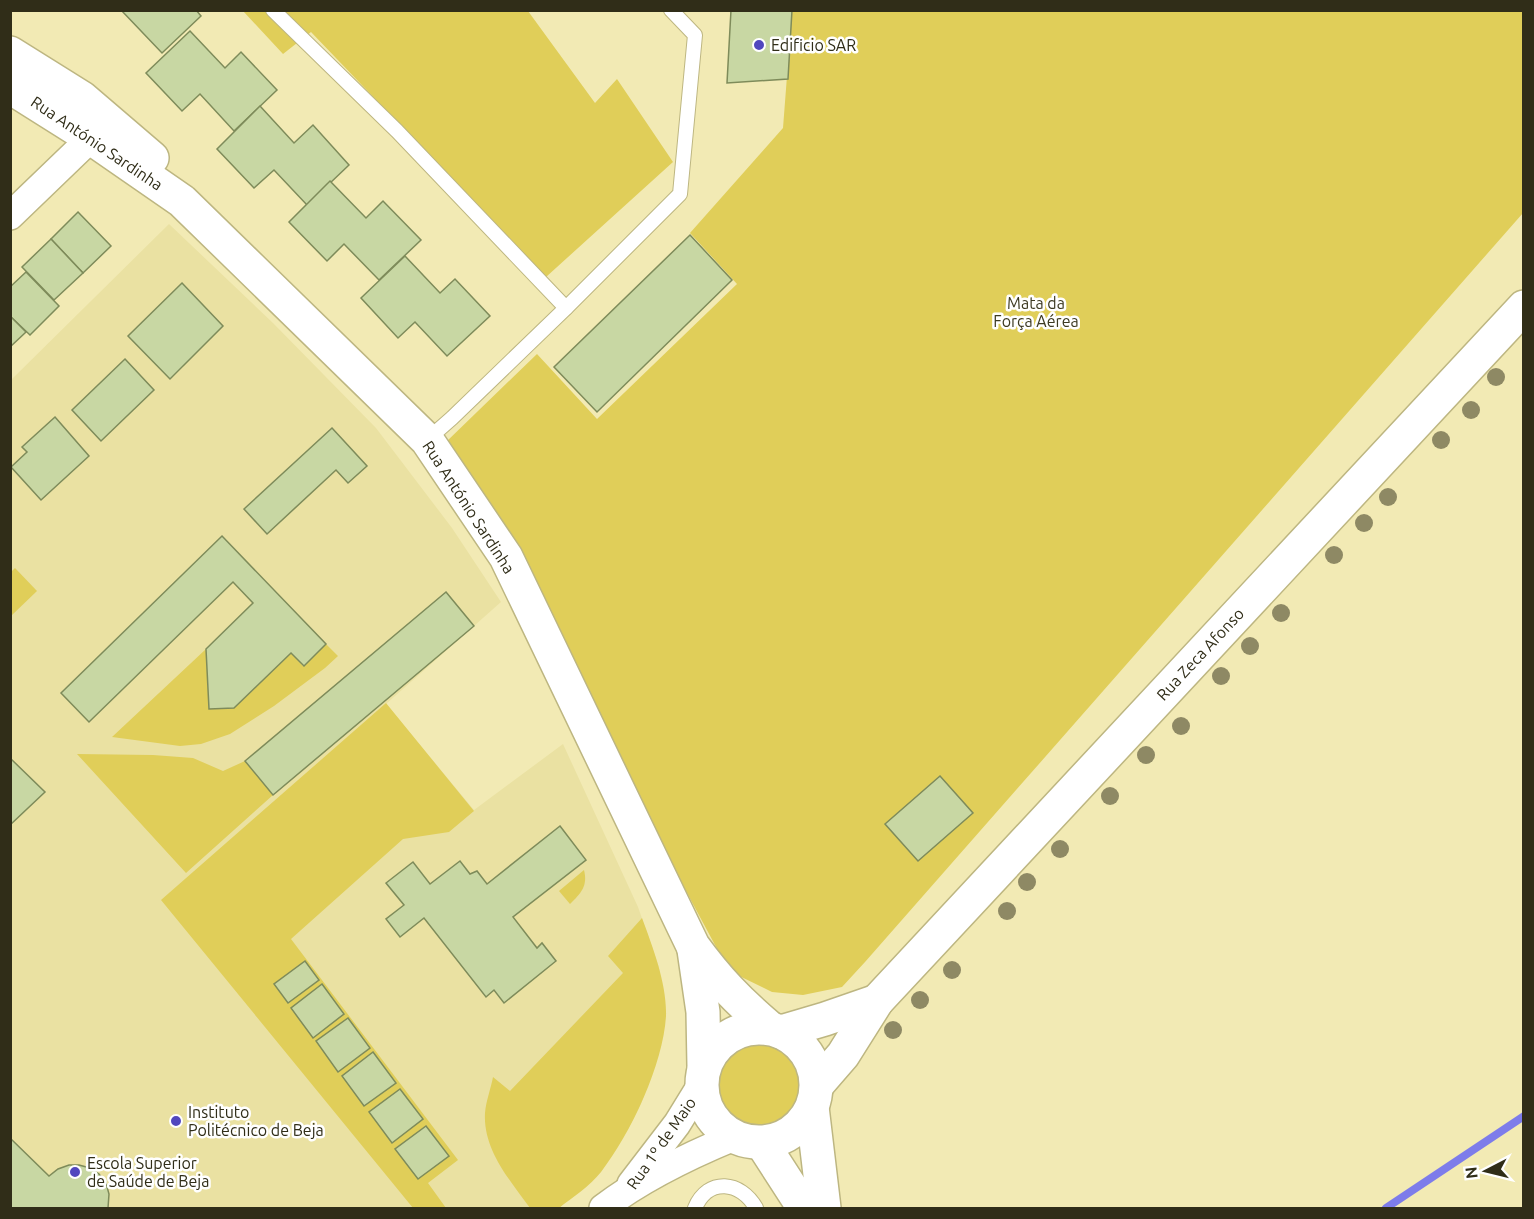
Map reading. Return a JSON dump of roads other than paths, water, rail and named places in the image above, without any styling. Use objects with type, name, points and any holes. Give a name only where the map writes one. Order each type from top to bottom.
[{"type":"main road","name":"Rua António Sardinha","points":[[10,53],[82,98],[155,160],[182,201]]},
{"type":"main road","name":"Rua António Sardinha","points":[[10,87],[91,138],[182,201],[427,440],[506,557],[693,946],[734,997],[776,1030],[795,1040],[807,1053],[814,1068],[814,1096],[824,1209]]},
{"type":"main road","name":"Rua Zeca Afonso","points":[[814,1096],[877,1001],[1524,308]]},
{"type":"main road","name":"Rua António Sardinha","points":[[693,946],[703,1012],[703,1101],[710,1116],[721,1128],[748,1140],[804,1209]]},
{"type":"main road","name":"Rua Zeca Afonso","points":[[776,1030],[825,1019],[877,1001]]},
{"type":"main road","points":[[703,1076],[712,1052],[738,1031],[776,1030]]},
{"type":"main road","points":[[748,1140],[778,1140],[792,1132],[804,1121],[814,1096]]},
{"type":"street","points":[[10,216],[91,138],[82,98]]},
{"type":"street","name":"Rua 1º de Maio","points":[[624,1192],[677,1124],[703,1076]]},
{"type":"street","name":"Rua 1º de Maio","points":[[624,1192],[697,1153],[748,1140]]},
{"type":"street","points":[[603,1209],[624,1192]]},
{"type":"lane","points":[[273,10],[397,131],[566,308]]},
{"type":"lane","points":[[427,440],[566,308],[680,194],[695,35],[671,10]]},
{"type":"lane","points":[[695,1209],[702,1196],[721,1186],[742,1191],[750,1198],[756,1209]]},
{"type":"waterway","points":[[1386,1208],[1524,1116]]},
{"type":"place","name":"Edificio SAR","points":[[759,45]]},
{"type":"place","name":"Instituto Politécnico de Beja","points":[[176,1121]]},
{"type":"place","name":"Escola Superior de Saúde de Beja","points":[[75,1172]]},
{"type":"park label","name":"Mata da Força Aérea","points":[[1036,312]]}]
